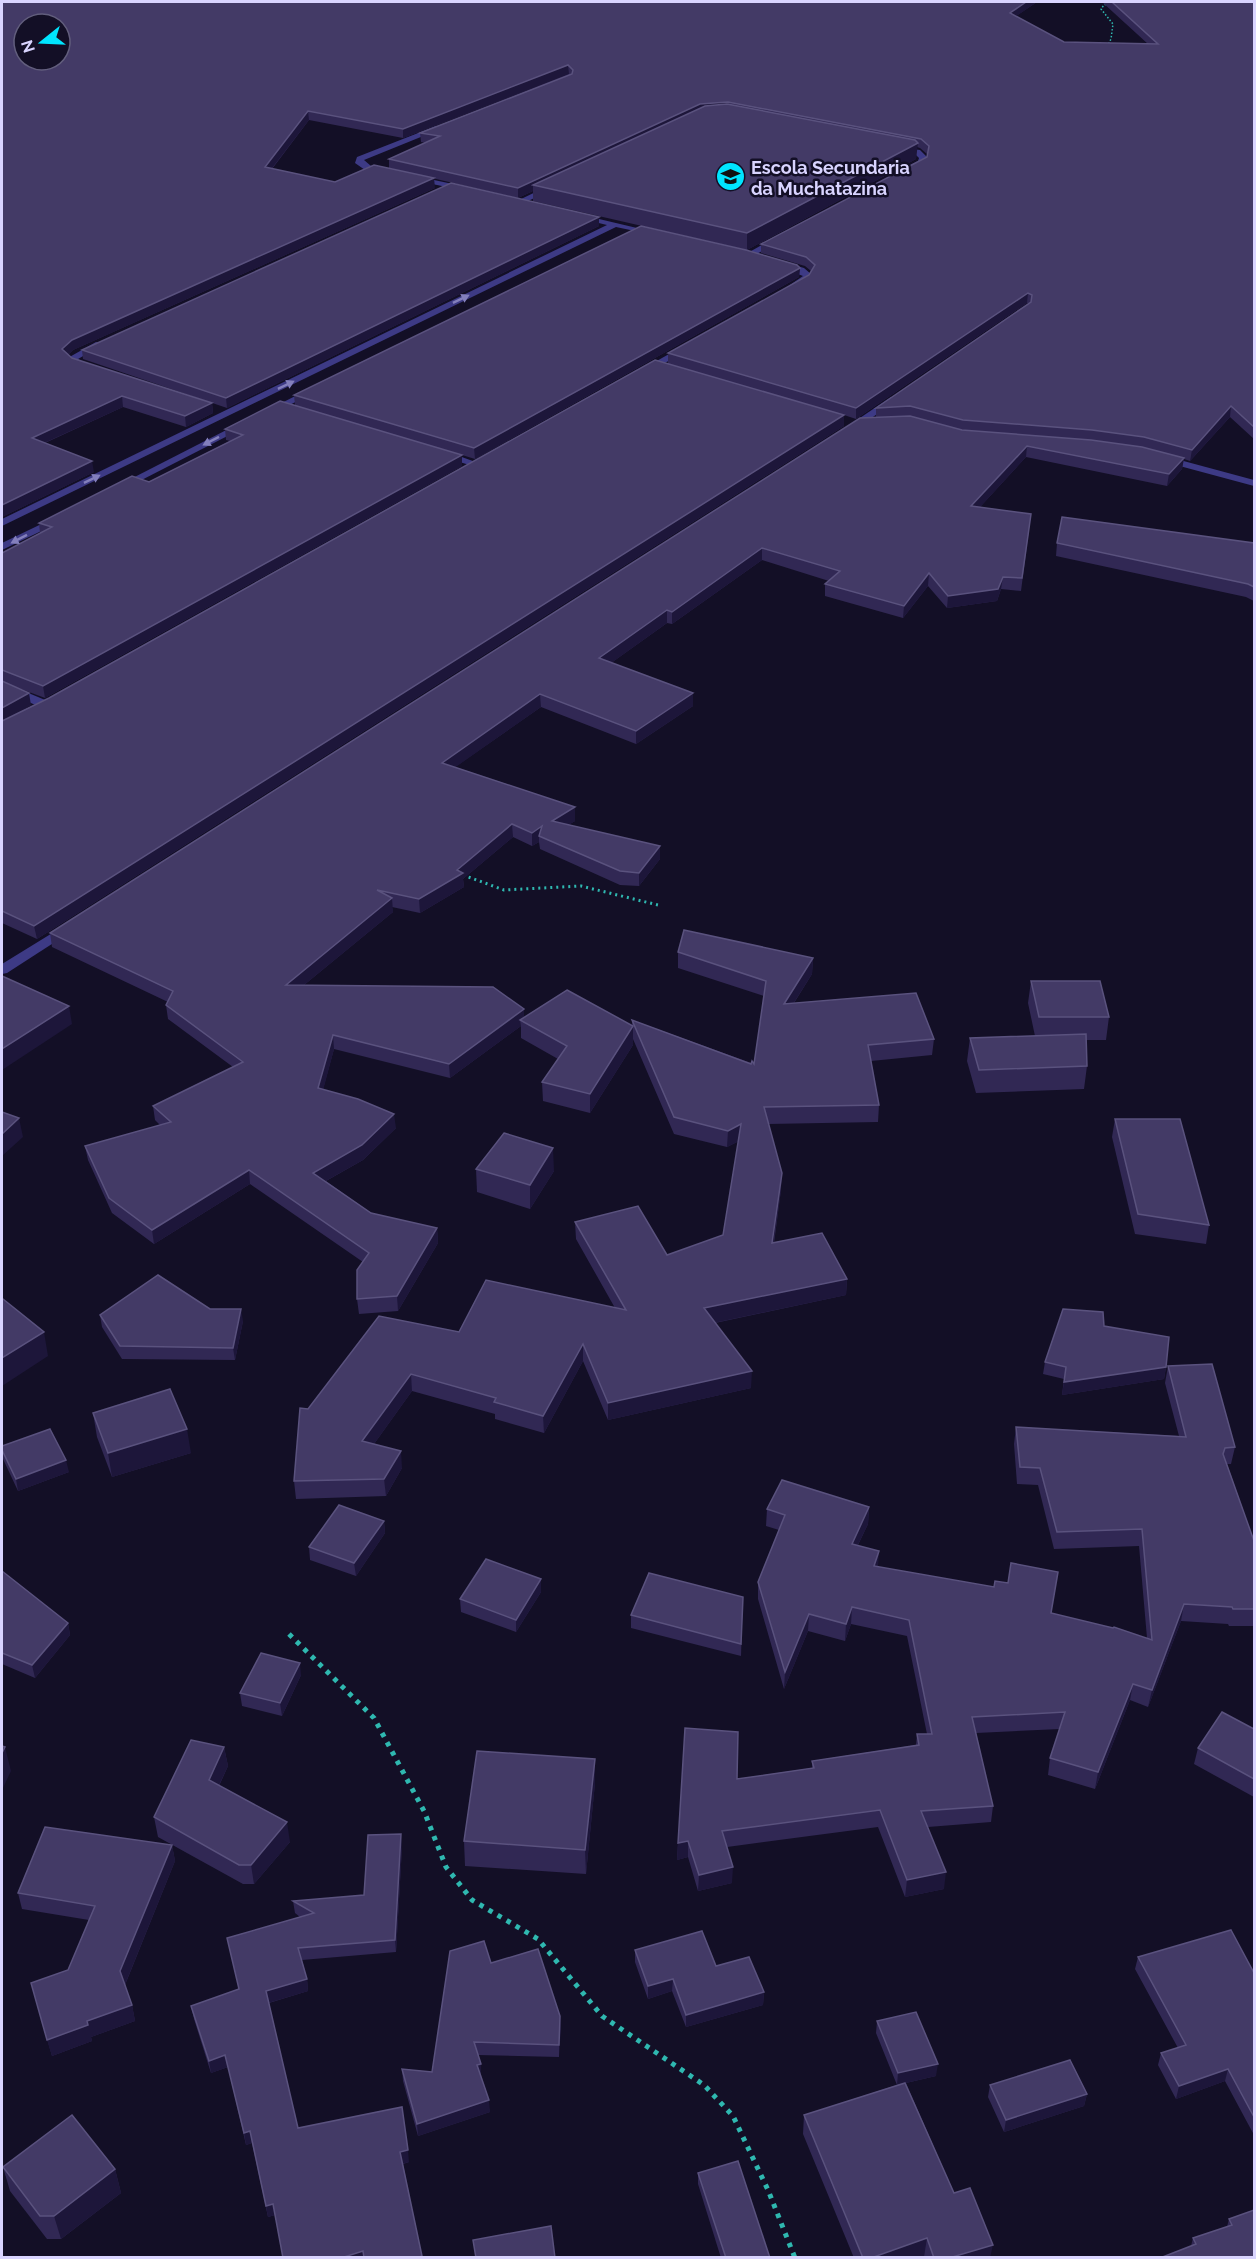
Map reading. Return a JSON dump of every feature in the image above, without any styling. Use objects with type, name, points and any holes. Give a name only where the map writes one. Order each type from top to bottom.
[{"type":"street","points":[[399,175],[368,168],[359,163],[360,159],[448,124]]},
{"type":"street","points":[[894,148],[916,152],[923,157],[922,162],[901,173]]},
{"type":"street","points":[[410,177],[475,191]]},
{"type":"street","points":[[521,201],[564,182]]},
{"type":"street","points":[[441,190],[452,186]]},
{"type":"street","points":[[510,199],[533,204]]},
{"type":"street","points":[[568,213],[662,235]]},
{"type":"street","points":[[2,523],[615,224]]},
{"type":"street","points":[[630,235],[641,230]]},
{"type":"street","points":[[748,255],[789,233]]},
{"type":"street","points":[[737,252],[758,258]]},
{"type":"street","points":[[769,261],[801,270],[808,275],[804,281],[784,292]]},
{"type":"street","points":[[415,321],[433,326]]},
{"type":"street","points":[[98,371],[77,364],[71,359],[109,340]]},
{"type":"street","points":[[635,376],[660,366],[695,342]]},
{"type":"street","points":[[262,416],[324,385]]},
{"type":"street","points":[[837,437],[903,392]]},
{"type":"street","points":[[257,399],[293,410]]},
{"type":"street","points":[[114,490],[252,420],[217,410]]},
{"type":"street","points":[[839,419],[856,424],[878,423]]},
{"type":"street","points":[[430,450],[476,464]]},
{"type":"street","points":[[1152,456],[1254,483]]},
{"type":"street","points":[[2,547],[72,508],[54,498]]},
{"type":"street","points":[[2,686],[51,702],[28,714]]},
{"type":"street","points":[[5,964],[80,920]]},
{"type":"path","points":[[1107,47],[1111,39],[1113,24],[1101,9],[1104,5],[1113,2]]},
{"type":"path","points":[[461,874],[504,890],[581,886],[658,905]]},
{"type":"path","points":[[289,1634],[374,1718],[424,1811],[446,1868],[472,1900],[538,1939],[602,2016],[704,2085],[733,2116],[768,2190],[795,2258]]},
{"type":"building","points":[[2,2],[1026,2],[1010,13],[1064,42],[1158,44],[1112,2],[1254,2],[1254,427],[1231,406],[1192,450],[1144,437],[1092,430],[963,420],[910,406],[876,408],[1031,302],[1032,295],[1028,293],[856,408],[668,353],[809,275],[815,265],[806,257],[761,244],[927,157],[929,146],[921,139],[728,102],[700,104],[518,188],[389,159],[440,136],[420,133],[572,74],[573,70],[568,65],[403,129],[308,111],[265,167],[335,182],[374,165],[434,178],[72,340],[62,349],[72,358],[212,403],[185,416],[122,396],[32,438],[92,461],[2,505]]},
{"type":"building","name":"Escola Secundaria da Muchatazina","points":[[727,104],[915,140],[918,143],[747,233],[533,185],[705,106]]},
{"type":"building","points":[[451,183],[599,217],[226,398],[82,350]]},
{"type":"building","points":[[641,226],[746,250],[797,265],[800,268],[474,448],[294,395]]},
{"type":"building","points":[[655,360],[844,415],[34,926],[2,911],[2,721],[49,698]]},
{"type":"building","points":[[280,401],[462,455],[43,686],[2,670],[2,553],[52,527],[39,523],[132,476],[149,482],[243,435],[225,429]]},
{"type":"building","points":[[910,416],[962,430],[1091,440],[1142,447],[1184,458],[1169,474],[1027,446],[971,506],[1031,514],[1022,578],[1003,577],[998,589],[948,596],[929,573],[904,606],[825,584],[840,571],[762,548],[672,612],[667,610],[599,658],[693,693],[636,731],[540,694],[442,763],[575,807],[552,821],[660,846],[639,873],[620,871],[539,836],[542,826],[532,833],[512,824],[457,870],[463,873],[419,899],[377,890],[392,898],[286,985],[493,987],[524,1009],[449,1064],[333,1035],[318,1088],[358,1099],[394,1114],[362,1145],[313,1173],[371,1213],[437,1228],[397,1296],[357,1299],[357,1270],[369,1253],[249,1170],[152,1230],[109,1198],[85,1146],[171,1122],[153,1106],[243,1062],[166,1005],[173,991],[50,933],[860,418]]},
{"type":"building","points":[[1062,517],[1254,543],[1254,587],[1057,543]]},
{"type":"building","points":[[2,681],[29,693],[2,708]]},
{"type":"building","points":[[684,930],[813,958],[784,1004],[916,993],[934,1039],[868,1045],[879,1105],[764,1107],[782,1173],[772,1243],[822,1233],[847,1279],[704,1308],[752,1371],[608,1403],[583,1344],[543,1416],[494,1402],[496,1398],[411,1374],[362,1441],[401,1451],[384,1479],[294,1481],[300,1408],[308,1409],[379,1316],[459,1332],[486,1280],[626,1310],[575,1222],[638,1206],[667,1255],[723,1235],[741,1124],[728,1131],[674,1117],[632,1020],[751,1064],[752,1061],[754,1064],[766,981],[678,952]]},
{"type":"building","points":[[2,976],[69,1006],[2,1049]]},
{"type":"building","points":[[1031,981],[1100,981],[1109,1017],[1039,1017]]},
{"type":"building","points":[[567,990],[633,1026],[590,1094],[542,1082],[567,1046],[520,1020]]},
{"type":"building","points":[[1086,1034],[1087,1066],[979,1070],[970,1038]]},
{"type":"building","points":[[2,1112],[19,1118],[2,1134]]},
{"type":"building","points":[[1115,1119],[1180,1119],[1209,1225],[1138,1214]]},
{"type":"building","points":[[504,1133],[553,1148],[530,1185],[476,1169]]},
{"type":"building","points":[[158,1275],[210,1309],[241,1309],[233,1348],[120,1346],[100,1315]]},
{"type":"building","points":[[2,1300],[44,1332],[2,1358]]},
{"type":"building","points":[[1063,1309],[1103,1312],[1104,1326],[1169,1337],[1166,1367],[1064,1382],[1066,1367],[1045,1362]]},
{"type":"building","points":[[1212,1364],[1235,1447],[1225,1448],[1223,1454],[1254,1541],[1254,1609],[1184,1604],[1152,1690],[1133,1684],[1098,1772],[1050,1758],[1065,1712],[972,1717],[993,1806],[921,1811],[946,1872],[907,1880],[880,1810],[722,1831],[733,1867],[699,1875],[688,1841],[678,1843],[685,1728],[738,1732],[737,1779],[814,1768],[812,1761],[919,1745],[917,1734],[932,1734],[909,1620],[852,1607],[846,1624],[809,1614],[785,1672],[758,1582],[785,1515],[767,1509],[782,1480],[869,1507],[852,1544],[879,1551],[874,1566],[994,1587],[995,1581],[1008,1583],[1011,1563],[1058,1572],[1051,1613],[1114,1627],[1152,1640],[1142,1529],[1057,1532],[1040,1468],[1020,1467],[1016,1427],[1186,1437],[1168,1366]]},
{"type":"building","points":[[170,1389],[187,1429],[108,1453],[93,1413]]},
{"type":"building","points":[[50,1429],[66,1460],[16,1479],[2,1446]]},
{"type":"building","points":[[339,1505],[384,1521],[354,1563],[309,1547]]},
{"type":"building","points":[[486,1559],[541,1579],[516,1620],[460,1599]]},
{"type":"building","points":[[2,1571],[68,1623],[32,1665],[2,1653]]},
{"type":"building","points":[[649,1573],[743,1597],[741,1644],[631,1615]]},
{"type":"building","points":[[261,1653],[300,1663],[280,1703],[240,1693]]},
{"type":"building","points":[[1222,1712],[1254,1729],[1254,1779],[1198,1748]]},
{"type":"building","points":[[191,1740],[224,1747],[209,1780],[287,1822],[251,1865],[239,1865],[154,1817]]},
{"type":"building","points":[[477,1751],[595,1759],[585,1850],[464,1841]]},
{"type":"building","points":[[45,1827],[172,1845],[120,1971],[132,2005],[87,2021],[88,2025],[47,2040],[31,1983],[68,1970],[95,1906],[18,1893]]},
{"type":"building","points":[[401,1834],[395,1940],[298,1948],[307,1979],[266,1991],[298,2128],[402,2107],[408,2150],[400,2152],[422,2256],[364,2258],[363,2251],[341,2258],[283,2258],[273,2204],[266,2206],[250,2131],[244,2133],[225,2055],[209,2061],[191,2006],[239,1989],[227,1938],[314,1913],[293,1901],[364,1895],[368,1835]]},
{"type":"building","points":[[1231,1930],[1254,1973],[1254,2117],[1228,2069],[1179,2086],[1161,2053],[1186,2045],[1138,1957]]},
{"type":"building","points":[[702,1931],[716,1966],[749,1957],[764,1992],[686,2015],[673,1979],[648,1986],[635,1950]]},
{"type":"building","points":[[484,1941],[491,1963],[538,1949],[560,2016],[559,2045],[474,2042],[481,2064],[477,2065],[489,2100],[417,2124],[402,2069],[432,2072],[450,1951]]},
{"type":"building","points":[[916,2012],[938,2064],[898,2073],[877,2021]]},
{"type":"building","points":[[1070,2060],[1087,2094],[1006,2120],[990,2085]]},
{"type":"building","points":[[905,2083],[954,2193],[970,2188],[993,2245],[949,2258],[934,2258],[927,2238],[871,2258],[863,2258],[804,2115]]},
{"type":"building","points":[[72,2115],[115,2169],[54,2216],[40,2216],[3,2167]]},
{"type":"building","points":[[738,2161],[770,2258],[726,2258],[698,2173]]},
{"type":"building","points":[[1254,2210],[1254,2258],[1160,2258],[1196,2244],[1193,2238],[1232,2225],[1229,2219]]},
{"type":"building","points":[[551,2226],[555,2258],[476,2258],[473,2240]]},
{"type":"place","name":"Escola Secundaria da Muchatazina","points":[[730,177]]}]
